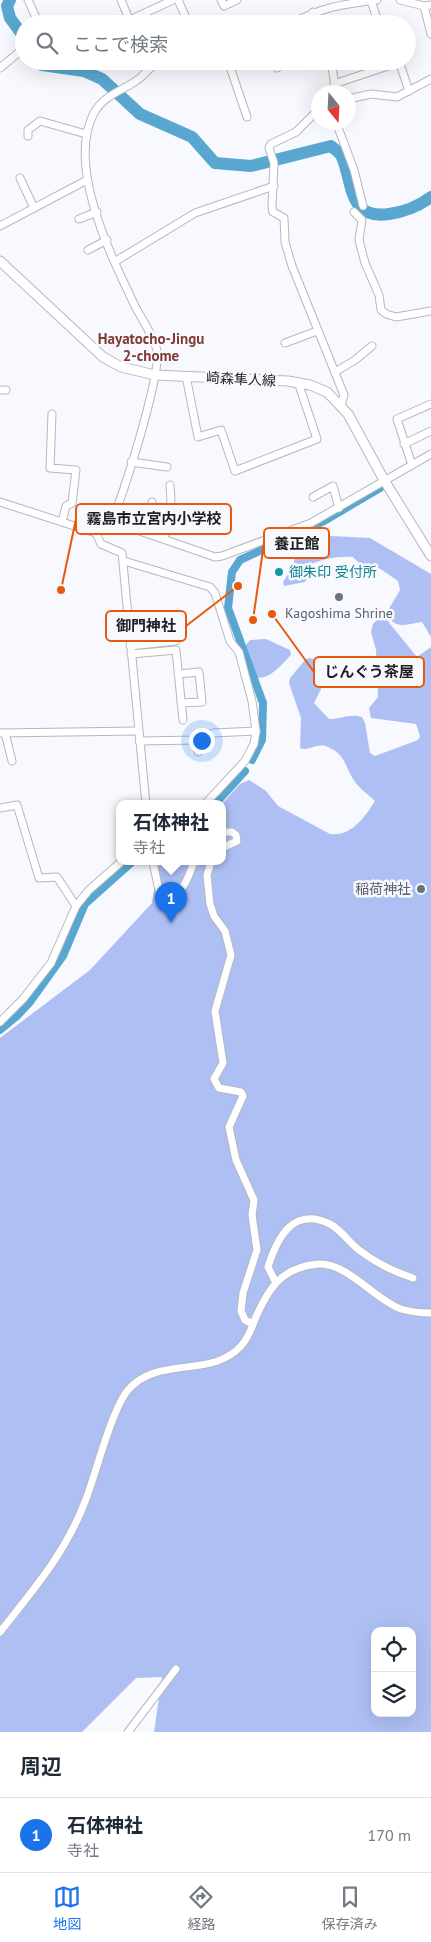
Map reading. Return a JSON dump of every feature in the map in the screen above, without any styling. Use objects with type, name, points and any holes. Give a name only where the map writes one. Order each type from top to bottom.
[{"type":"main road","name":"崎森隼人線","points":[[0,261],[103,356],[121,367],[155,375],[298,382],[321,389],[341,405],[431,556]]},
{"type":"street","points":[[28,0],[35,15]]},
{"type":"street","points":[[121,0],[127,15]]},
{"type":"street","points":[[138,15],[173,0]]},
{"type":"street","points":[[178,0],[185,15]]},
{"type":"street","points":[[221,0],[224,6],[237,0]]},
{"type":"street","points":[[308,15],[329,7],[374,0],[377,15]]},
{"type":"street","points":[[400,0],[428,5],[431,34]]},
{"type":"street","points":[[0,68],[15,56]]},
{"type":"street","points":[[96,533],[111,521],[131,462],[152,392],[156,348],[116,261],[89,195],[85,150],[86,134],[95,111],[113,93],[142,76],[148,70]]},
{"type":"street","points":[[231,70],[247,117]]},
{"type":"street","points":[[332,70],[334,84],[376,70]]},
{"type":"street","points":[[403,70],[409,90]]},
{"type":"street","points":[[356,97],[371,94],[398,97],[431,79]]},
{"type":"street","points":[[311,117],[296,132],[274,141],[269,148],[273,159],[274,186],[272,207],[273,212],[284,218],[287,250],[317,331],[344,395],[341,405]]},
{"type":"street","points":[[28,136],[28,130],[40,121],[86,134]]},
{"type":"street","points":[[339,130],[354,170],[362,206]]},
{"type":"street","points":[[20,178],[34,208]]},
{"type":"street","points":[[0,226],[87,180]]},
{"type":"street","points":[[116,261],[194,213],[274,186]]},
{"type":"street","points":[[79,219],[97,212]]},
{"type":"street","points":[[354,212],[362,220],[359,240],[365,263],[380,295],[381,310],[386,314],[396,317],[431,311]]},
{"type":"street","points":[[88,250],[107,240]]},
{"type":"street","points":[[286,343],[317,331]]},
{"type":"street","points":[[335,372],[355,360],[372,346]]},
{"type":"street","points":[[186,376],[198,438],[220,430],[235,471],[317,439],[298,382]]},
{"type":"street","points":[[412,465],[396,419],[431,404]]},
{"type":"street","points":[[52,414],[50,468],[76,470],[72,502],[66,506],[62,522]]},
{"type":"street","points":[[404,444],[431,431]]},
{"type":"street","points":[[111,521],[215,557],[222,556],[303,526],[339,508],[431,454]]},
{"type":"street","points":[[131,462],[167,467]]},
{"type":"street","points":[[164,539],[171,502],[170,485]]},
{"type":"street","points":[[314,497],[333,486],[339,508]]},
{"type":"street","points":[[0,502],[96,533],[101,544],[122,553],[146,800]]},
{"type":"street","points":[[143,532],[152,502]]},
{"type":"street","points":[[124,561],[210,587],[215,593],[230,641],[238,652],[252,700],[256,730],[254,744],[245,761],[209,800]]},
{"type":"street","points":[[130,646],[176,641]]},
{"type":"street","points":[[131,654],[176,650],[183,720]]},
{"type":"street","points":[[178,674],[199,672],[202,702],[182,704]]},
{"type":"street","points":[[139,741],[197,740],[213,733],[256,730]]},
{"type":"street","points":[[12,761],[3,733],[138,731]]},
{"type":"street","points":[[197,740],[198,752]]},
{"type":"street","points":[[0,808],[17,805],[39,878],[56,876],[76,906]]},
{"type":"street","points":[[226,832],[232,832],[236,835],[238,841],[226,846]]},
{"type":"street","points":[[0,1022],[19,1003],[51,962],[76,906],[89,890],[118,865]]},
{"type":"street","points":[[154,865],[161,900],[177,894],[184,888],[193,865]]},
{"type":"street","points":[[210,865],[207,875],[210,904],[214,916],[225,931],[231,955],[215,1011],[223,1063],[214,1079],[219,1088],[241,1092],[243,1096],[229,1128],[236,1160],[254,1200],[252,1215],[257,1250],[243,1293],[241,1310],[245,1320],[253,1324]]},
{"type":"street","points":[[276,1283],[268,1267],[275,1244],[284,1230],[298,1221],[315,1220],[331,1224],[358,1250],[378,1262],[413,1278]]},
{"type":"street","points":[[0,1632],[60,1555],[86,1501],[118,1409],[128,1390],[140,1380],[163,1370],[218,1363],[233,1355],[243,1344],[263,1302],[276,1283],[294,1268],[324,1264],[343,1271],[400,1308],[431,1313]]},
{"type":"street","points":[[128,1732],[176,1669]]},
{"type":"shaded area","points":[[330,536],[370,538],[431,574],[431,637],[422,622],[402,625],[393,622],[387,612],[400,590],[398,581],[379,568],[365,569],[353,557],[324,560],[307,566],[307,579],[305,582],[284,586],[283,582],[293,567],[297,548],[316,539]]},
{"type":"shaded area","points":[[380,617],[386,619],[417,657],[431,647],[431,1732],[154,1732],[162,1677],[136,1678],[82,1732],[0,1732],[0,1038],[90,970],[152,903],[158,865],[226,865],[226,800],[240,784],[249,780],[266,791],[278,806],[330,834],[344,832],[357,825],[375,801],[355,782],[345,763],[335,751],[325,746],[307,749],[300,748],[301,718],[289,683],[290,678],[305,660],[309,658],[318,660],[321,689],[314,703],[329,719],[353,716],[362,717],[365,723],[370,753],[375,756],[418,740],[420,736],[416,724],[371,718],[369,708],[378,697],[376,650],[371,632],[373,624]]},
{"type":"shaded area","points":[[266,639],[290,650],[291,655],[270,674],[261,678],[256,677],[245,646],[250,640]]},
{"type":"waterway","points":[[10,0],[7,6],[10,18],[15,25]]},
{"type":"waterway","points":[[77,70],[102,79],[140,114],[192,137],[215,163],[251,166],[331,146],[341,155],[354,198],[366,211],[376,214],[395,213],[416,206],[431,197]]},
{"type":"waterway","points":[[252,760],[262,740],[263,703],[228,608],[232,572],[240,560],[324,521],[380,488]]},
{"type":"waterway","points":[[219,800],[245,771]]},
{"type":"waterway","points":[[0,1030],[30,1002],[63,956],[85,904],[129,865]]},
{"type":"place","name":"御朱印 受付所","points":[[279,572]]},
{"type":"place","name":"御門神社","points":[[238,586]]},
{"type":"place","name":"霧島市立宮内小学校","points":[[61,590]]},
{"type":"place","name":"Kagoshima Shrine","points":[[339,597]]},
{"type":"place","name":"じんぐう茶屋","points":[[272,614]]},
{"type":"place","name":"養正館","points":[[253,620]]},
{"type":"place","name":"稲荷神社","points":[[421,889]]},
{"type":"place","name":"石体神社","points":[[171,923]]},
{"type":"district","name":"Hayatocho-Jingu 2-chome","points":[[151,346]]}]
